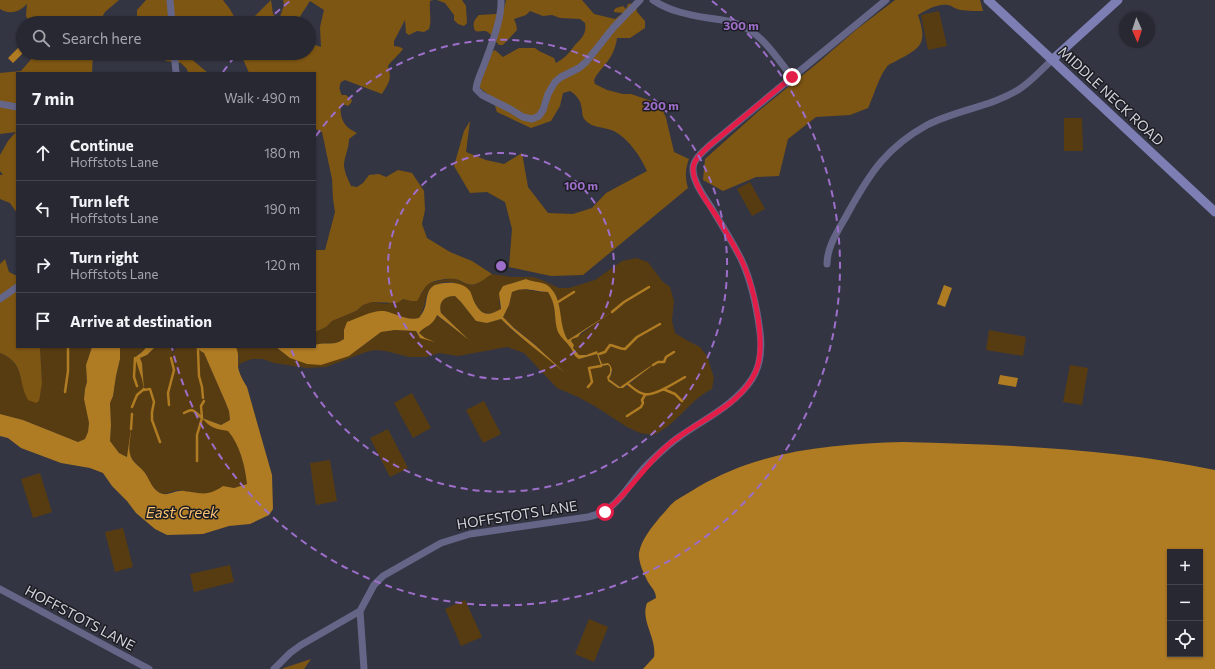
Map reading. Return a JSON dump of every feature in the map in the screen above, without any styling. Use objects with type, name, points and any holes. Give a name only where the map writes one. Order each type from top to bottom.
[{"type":"street","points":[[170,0],[171,16]]},
{"type":"street","points":[[501,0],[497,24],[476,88],[482,95],[523,117],[532,119],[539,116],[543,110],[548,94],[555,82],[561,77],[579,68],[586,62],[613,28],[640,0]]},
{"type":"street","points":[[653,0],[670,10],[732,22],[747,28],[763,42],[792,77]]},
{"type":"street","name":"HOFFSTOTS LANE","points":[[274,669],[290,653],[301,645],[360,611],[378,580],[441,543],[470,534],[588,517],[605,512],[616,503],[643,470],[667,446],[731,402],[745,388],[756,371],[761,351],[760,332],[752,292],[742,260],[700,190],[693,167],[699,156],[710,145],[886,0]]},
{"type":"street","name":"MIDDLE NECK ROAD","points":[[988,0],[1215,212]]},
{"type":"street","points":[[827,264],[827,254],[865,182],[873,170],[888,154],[908,137],[927,125],[948,116],[1000,99],[1017,90],[1033,79],[1118,0]]},
{"type":"street","points":[[175,60],[176,72]]},
{"type":"street","points":[[0,104],[16,107]]},
{"type":"street","points":[[0,299],[16,288]]},
{"type":"street","name":"HOFFSTOTS LANE","points":[[0,589],[149,669]]},
{"type":"street","points":[[360,611],[364,669]]},
{"type":"shaded area","points":[[0,0],[119,0],[105,12],[103,16],[26,16],[27,4],[15,12],[8,12],[0,9]]},
{"type":"shaded area","points":[[146,0],[223,0],[234,16],[137,16],[137,10]]},
{"type":"shaded area","points":[[271,0],[273,14],[275,16],[255,16]]},
{"type":"shaded area","points":[[283,0],[433,0],[430,1],[429,29],[424,32],[417,31],[409,35],[406,33],[405,20],[394,41],[394,46],[403,49],[388,66],[390,75],[389,81],[382,94],[345,80],[341,82],[340,92],[342,95],[346,95],[352,100],[348,106],[343,104],[341,105],[342,119],[346,126],[357,133],[349,139],[344,164],[346,175],[351,186],[357,187],[363,183],[369,175],[379,174],[386,177],[398,170],[412,173],[424,191],[425,210],[422,224],[427,238],[450,252],[472,261],[492,274],[473,285],[452,279],[433,282],[426,286],[417,301],[403,299],[397,303],[372,302],[363,305],[356,311],[332,321],[326,327],[316,332],[316,250],[325,250],[335,212],[332,179],[322,132],[316,129],[316,72],[249,72],[243,60],[316,60],[316,45],[321,47],[320,27],[324,10],[310,1],[300,16],[280,16],[284,5]]},
{"type":"shaded area","points":[[437,0],[462,0],[466,6],[467,23],[464,26],[458,24],[454,20],[454,15],[445,3]]},
{"type":"shaded area","points":[[506,0],[582,0],[594,14],[615,19],[623,13],[614,12],[616,8],[623,6],[626,9],[628,4],[635,3],[637,12],[645,21],[645,28],[630,38],[617,38],[612,54],[594,80],[595,84],[607,90],[623,94],[631,94],[660,104],[666,118],[674,152],[689,159],[686,174],[688,188],[583,275],[551,276],[509,267],[512,229],[505,202],[487,192],[470,193],[454,166],[464,131],[470,121],[466,152],[486,160],[504,164],[522,153],[528,187],[548,213],[573,214],[592,208],[606,193],[647,171],[629,143],[619,134],[614,131],[591,125],[585,120],[580,101],[570,91],[563,93],[560,106],[551,121],[531,128],[497,112],[492,99],[479,86],[492,52],[495,50],[503,57],[519,48],[535,48],[554,58],[556,63],[569,53],[585,33],[585,23],[580,19],[560,18],[552,15],[543,16],[530,11],[526,15],[514,19],[517,30],[503,45],[499,45],[487,31],[475,31],[474,24],[479,15],[503,12]]},
{"type":"shaded area","points":[[895,0],[980,0],[983,11],[960,10],[950,5],[940,5],[932,7],[918,15],[922,33],[920,44],[917,48],[887,67],[883,72],[868,108],[850,115],[816,117],[788,139],[779,176],[756,177],[723,191],[703,180],[705,159],[761,109],[857,29]]},
{"type":"shaded area","points":[[939,11],[947,46],[928,50],[921,15]]},
{"type":"shaded area","points":[[30,60],[93,60],[92,72],[16,72],[16,132],[0,134],[0,73],[21,71]]},
{"type":"shaded area","points":[[193,60],[207,72],[188,72],[187,69],[181,63],[166,61]]},
{"type":"shaded area","points":[[1064,118],[1082,118],[1083,151],[1064,151]]},
{"type":"shaded area","points":[[16,132],[16,212],[10,203],[0,199],[0,175],[3,175],[0,171],[0,155],[8,141]]},
{"type":"shaded area","points":[[750,182],[765,209],[752,216],[737,189]]},
{"type":"shaded area","points":[[636,258],[648,262],[662,281],[670,287],[674,301],[672,321],[675,333],[700,347],[707,356],[714,378],[712,389],[696,399],[669,425],[653,435],[640,433],[627,427],[593,405],[557,388],[524,353],[507,347],[458,356],[439,353],[426,357],[409,357],[386,351],[375,350],[326,367],[307,368],[274,363],[263,359],[252,359],[241,363],[238,367],[239,358],[236,348],[277,348],[290,358],[349,356],[381,332],[395,330],[416,331],[417,335],[425,338],[419,333],[432,322],[436,315],[465,337],[441,313],[440,309],[441,303],[445,298],[455,296],[476,321],[487,323],[501,319],[514,332],[550,360],[540,349],[503,317],[509,305],[512,292],[521,289],[548,292],[554,303],[557,326],[579,359],[597,354],[579,355],[573,348],[574,345],[571,341],[596,323],[568,340],[563,331],[558,302],[552,291],[544,283],[537,283],[526,279],[503,286],[499,303],[501,310],[494,313],[484,313],[480,310],[474,302],[469,290],[458,284],[444,282],[431,288],[427,294],[419,318],[406,318],[384,311],[344,330],[344,339],[336,343],[316,345],[316,332],[326,327],[332,321],[356,311],[363,305],[372,302],[386,304],[403,299],[411,301],[422,294],[424,288],[429,283],[455,279],[469,285],[475,285],[492,274],[511,277],[533,277],[559,288],[569,288],[595,280],[622,261]],"holes":[[[597,354],[599,354],[602,365],[608,363],[613,372],[609,379],[621,387],[645,371],[626,387],[618,388],[608,381],[610,367],[608,365],[601,366]]]},
{"type":"shaded area","points":[[5,259],[9,272],[16,276],[16,348],[40,348],[42,383],[39,401],[36,403],[28,400],[20,373],[14,362],[0,353],[0,264]]},
{"type":"shaded area","points":[[989,330],[1026,337],[1023,356],[986,350]]},
{"type":"shaded area","points":[[40,348],[92,348],[86,365],[87,382],[84,399],[89,423],[88,432],[85,439],[78,442],[23,420],[0,414],[0,353],[8,357],[17,366],[21,379],[42,383]]},
{"type":"shaded area","points":[[120,348],[146,348],[138,354],[139,368],[143,379],[142,363],[140,358],[147,355],[154,348],[174,348],[172,356],[176,348],[196,348],[204,353],[229,411],[230,420],[221,425],[202,418],[214,427],[228,430],[236,442],[241,456],[247,484],[234,488],[223,486],[213,493],[203,494],[178,490],[164,494],[158,492],[149,482],[146,474],[133,460],[129,453],[130,440],[128,457],[119,453],[110,441],[110,403],[113,396],[120,359]]},
{"type":"shaded area","points":[[1070,365],[1088,368],[1082,405],[1063,402]]},
{"type":"shaded area","points":[[412,393],[431,428],[413,438],[394,403]]},
{"type":"shaded area","points":[[484,401],[501,434],[483,443],[466,410]]},
{"type":"shaded area","points":[[388,429],[408,468],[390,477],[370,438]]},
{"type":"shaded area","points":[[330,460],[337,501],[316,505],[310,463]]},
{"type":"shaded area","points":[[40,473],[52,512],[33,518],[21,479]]},
{"type":"shaded area","points":[[123,528],[133,567],[115,572],[105,532]]},
{"type":"shaded area","points":[[230,565],[234,582],[194,592],[190,574]]},
{"type":"shaded area","points":[[465,600],[482,637],[461,646],[445,609]]},
{"type":"shaded area","points":[[589,619],[608,627],[594,662],[575,654]]},
{"type":"shaded area","points":[[311,659],[304,669],[282,669],[284,668]]},
{"type":"water","points":[[16,50],[16,60],[13,63],[8,58]]},
{"type":"water","points":[[526,279],[547,285],[553,290],[559,304],[565,334],[568,340],[612,312],[571,341],[574,345],[573,348],[579,355],[586,355],[597,351],[602,364],[608,363],[612,369],[609,379],[620,387],[653,365],[623,388],[618,388],[608,381],[607,377],[610,373],[610,367],[608,365],[601,366],[597,354],[579,359],[576,357],[558,332],[553,303],[548,292],[526,289],[512,292],[509,305],[503,317],[565,373],[501,319],[487,323],[476,321],[455,296],[445,298],[443,300],[440,306],[441,313],[469,340],[437,315],[430,324],[419,333],[425,338],[435,342],[420,338],[416,331],[395,330],[381,332],[349,356],[321,365],[307,364],[290,358],[277,348],[316,348],[316,345],[319,344],[336,343],[344,339],[344,330],[347,322],[379,311],[388,312],[405,318],[419,318],[425,308],[430,289],[441,283],[455,283],[464,286],[470,291],[473,299],[481,311],[487,314],[496,312],[501,309],[499,293],[503,286]]},
{"type":"water","points":[[944,285],[952,288],[945,307],[937,304]]},
{"type":"water","name":"East Creek","points":[[92,348],[120,348],[120,359],[113,396],[110,403],[110,441],[119,453],[127,457],[131,429],[129,451],[131,457],[145,473],[157,491],[163,494],[181,491],[208,493],[213,492],[223,486],[234,488],[247,484],[241,456],[236,443],[228,431],[214,428],[202,418],[221,425],[230,420],[229,411],[204,353],[196,348],[236,348],[239,372],[247,387],[272,475],[273,509],[269,515],[250,524],[229,526],[203,534],[167,535],[155,529],[136,513],[127,501],[112,486],[103,473],[90,468],[61,463],[21,448],[8,438],[0,436],[0,414],[23,420],[78,442],[85,439],[88,432],[89,423],[84,399],[87,382],[86,365]]},
{"type":"water","points":[[145,348],[154,348],[147,355],[140,358],[142,363],[144,390],[135,358]]},
{"type":"water","points":[[1000,375],[1018,378],[1016,387],[998,384]]},
{"type":"water","points":[[903,442],[1021,446],[1099,452],[1215,470],[1215,669],[643,669],[654,657],[653,643],[645,610],[647,603],[656,598],[656,596],[642,568],[639,560],[639,553],[647,534],[660,517],[678,499],[698,487],[747,465],[798,451],[850,445]]},
{"type":"waterway","points":[[612,312],[624,302],[649,287]]},
{"type":"waterway","points":[[558,302],[574,292]]},
{"type":"waterway","points":[[599,354],[605,352],[610,345],[625,349],[637,337],[660,324]]},
{"type":"waterway","points":[[65,392],[68,371],[68,348]]},
{"type":"waterway","points":[[198,350],[199,376],[203,398]]},
{"type":"waterway","points":[[653,365],[658,362],[664,362],[666,357],[674,352]]},
{"type":"waterway","points":[[135,358],[134,377],[137,386]]},
{"type":"waterway","points":[[169,405],[168,393],[174,370],[171,358]]},
{"type":"waterway","points":[[588,387],[592,382],[589,368],[601,366]]},
{"type":"waterway","points":[[628,384],[640,393],[648,394],[665,388],[685,377]]},
{"type":"waterway","points":[[132,407],[137,395],[144,389]]},
{"type":"waterway","points":[[144,390],[150,389],[154,402],[152,420],[160,442]]},
{"type":"waterway","points":[[663,389],[675,394],[682,401]]},
{"type":"waterway","points":[[627,416],[641,407],[643,403],[642,400],[645,395]]},
{"type":"waterway","points":[[197,461],[197,435],[202,418],[201,406],[204,401]]},
{"type":"waterway","points":[[184,413],[192,410],[201,417]]},
{"type":"waterway","points":[[131,429],[132,414]]},
{"type":"route","points":[[605,512],[616,503],[643,470],[667,446],[731,402],[745,388],[756,371],[761,351],[760,332],[752,292],[742,260],[700,190],[693,167],[699,156],[710,145],[792,77]]}]
